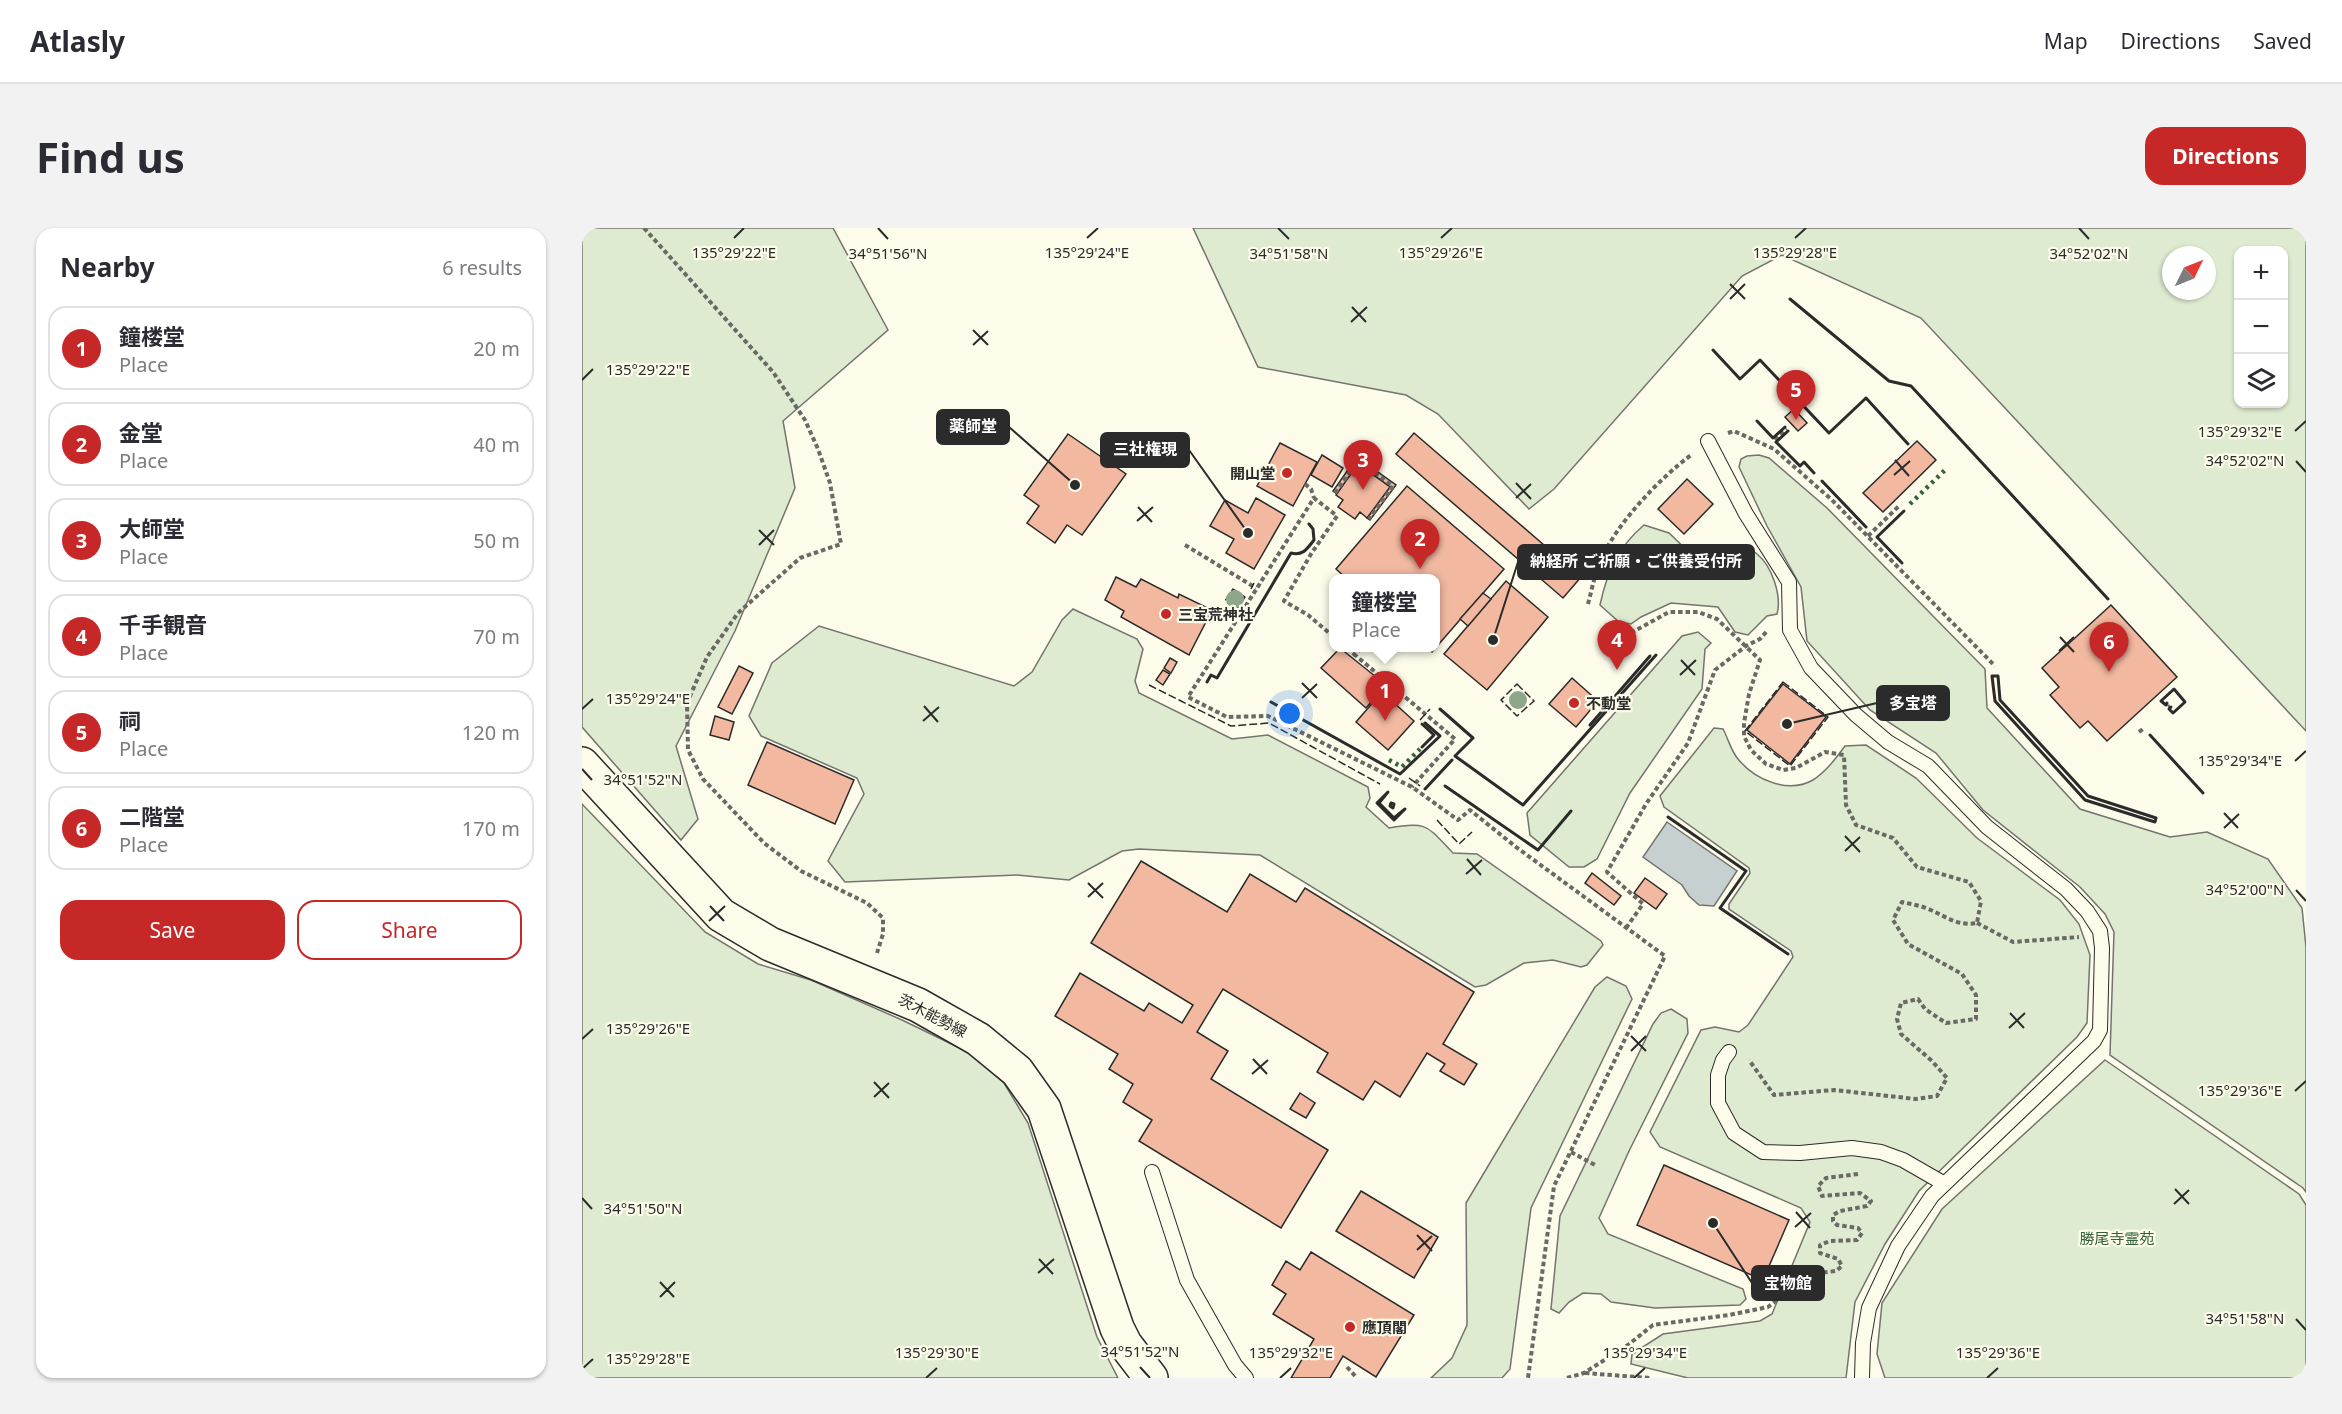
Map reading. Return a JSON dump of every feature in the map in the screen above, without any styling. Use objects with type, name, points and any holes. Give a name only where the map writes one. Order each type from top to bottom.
[{"type":"main road","name":"茨木能勢線","points":[[582,764],[721,915],[770,944],[867,982],[918,1005],[978,1039],[1017,1071],[1044,1109],[1117,1328],[1125,1344],[1151,1378]]},
{"type":"lane","points":[[1708,441],[1746,514],[1789,582],[1788,603],[1791,630],[1811,669],[1856,715],[1888,742],[1928,766],[1987,827],[2066,889],[2087,911],[2100,932],[2102,948],[2100,1030],[2094,1041],[1932,1196],[1898,1246],[1869,1308],[1863,1343],[1862,1378]]},
{"type":"lane","points":[[1729,1052],[1723,1060],[1718,1075],[1718,1103],[1734,1133],[1763,1152],[1800,1153],[1852,1148],[1881,1152],[1903,1160],[1943,1184]]},
{"type":"lane","points":[[1152,1172],[1187,1280],[1235,1365],[1246,1378]]},
{"type":"path","points":[[644,228],[773,372],[805,420],[830,483],[841,544],[800,558],[738,613],[707,657],[687,703],[688,750],[702,779],[764,843],[801,871],[867,903],[883,918],[883,934],[867,982]]},
{"type":"path","points":[[1775,440],[1787,429]]},
{"type":"path","points":[[1335,493],[1358,461],[1393,486],[1369,519]]},
{"type":"path","points":[[1305,484],[1311,489],[1314,498],[1337,516],[1311,554],[1284,601],[1308,615],[1329,633]]},
{"type":"path","points":[[1314,498],[1188,697],[1227,717],[1268,716],[1412,787],[1458,820],[1470,810],[1516,847],[1665,956],[1554,1186],[1528,1378]]},
{"type":"path","points":[[1868,536],[1899,506]]},
{"type":"path","points":[[1185,545],[1256,588]]},
{"type":"path","points":[[1631,633],[1669,612],[1698,612],[1716,619],[1760,660],[1749,694],[1744,723],[1744,736],[1751,750],[1766,764],[1783,770],[1796,768],[1826,752],[1844,755],[1846,805],[1856,825],[1893,838],[1917,867],[1969,882],[1981,901],[1977,922]]},
{"type":"path","points":[[1626,928],[1643,904],[1607,872],[1646,804],[1688,743],[1715,670],[1746,646]]},
{"type":"path","points":[[1352,652],[1455,739],[1412,787]]},
{"type":"path","points":[[2139,732],[2144,728]]},
{"type":"path","points":[[1729,1052],[1751,1061],[1774,1095],[1834,1090],[1916,1099],[1936,1096],[1947,1078],[1932,1061],[1901,1034],[1897,1019],[1901,1003],[1918,999],[1925,1009],[1946,1023],[1976,1019],[1976,995],[1962,974],[1908,944],[1893,920],[1902,902],[1926,908],[1960,924],[1977,922],[2013,942],[2072,940],[2100,932]]},
{"type":"path","points":[[1571,1152],[1595,1165]]},
{"type":"path","points":[[1567,1378],[1584,1373],[1628,1345],[1653,1325],[1729,1315],[1768,1307],[1810,1274],[1836,1271],[1842,1266],[1838,1259],[1820,1253],[1820,1245],[1830,1241],[1857,1240],[1862,1233],[1858,1228],[1837,1225],[1833,1221],[1833,1215],[1840,1211],[1867,1206],[1871,1201],[1860,1193],[1822,1196],[1818,1186],[1826,1178],[1875,1170],[1881,1152]]},
{"type":"path","points":[[1347,1367],[1357,1378]]},
{"type":"path","points":[[1584,1373],[1650,1378]]},
{"type":"green space","points":[[582,228],[833,228],[888,330],[783,421],[795,488],[735,631],[676,746],[698,819],[681,840],[582,727]]},
{"type":"green space","points":[[1193,228],[2306,228],[2306,731],[1921,318],[1782,255],[1742,276],[1554,489],[1529,509],[1438,414],[1406,395],[1258,367]]},
{"type":"green space","points":[[1759,455],[1769,458],[1827,508],[1985,669],[1987,708],[2080,809],[2170,837],[2207,832],[2268,859],[2302,908],[2306,947],[2306,1192],[2110,1055],[2114,932],[2105,914],[2080,887],[1983,810],[1936,753],[1870,710],[1807,641],[1801,587],[1767,526],[1739,467],[1741,459]]},
{"type":"green space","points":[[1644,525],[1669,533],[1696,559],[1710,562],[1744,547],[1754,552],[1767,566],[1775,582],[1778,599],[1777,614],[1767,616],[1748,635],[1735,632],[1718,607],[1671,603],[1631,624],[1619,622],[1600,605],[1603,593],[1620,551]]},
{"type":"green space","points":[[1073,609],[1137,639],[1143,649],[1135,681],[1139,693],[1232,739],[1268,735],[1368,787],[1370,798],[1366,807],[1389,828],[1420,826],[1432,831],[1453,853],[1477,854],[1601,941],[1603,945],[1587,965],[1581,967],[1553,960],[1524,963],[1486,985],[1475,987],[1260,855],[1139,849],[1122,851],[1069,880],[1017,875],[845,882],[828,861],[864,794],[857,778],[761,736],[749,716],[772,663],[819,626],[1014,686],[1032,672],[1062,620]]},
{"type":"green space","points":[[1698,632],[1711,643],[1705,649],[1702,689],[1630,793],[1597,859],[1584,867],[1569,867],[1530,835],[1527,813],[1682,636]]},
{"type":"green space","points":[[1714,728],[1723,729],[1733,752],[1745,767],[1763,779],[1783,785],[1793,786],[1813,780],[1826,769],[1845,746],[1866,745],[1916,778],[1977,838],[2060,900],[2079,924],[2090,955],[2087,1023],[2077,1037],[1919,1191],[1885,1244],[1855,1302],[1846,1378],[1688,1378],[1631,1364],[1632,1354],[1663,1334],[1760,1321],[1772,1314],[1810,1222],[1801,1208],[1660,1147],[1650,1132],[1701,1030],[1715,1027],[1739,1032],[1748,1025],[1793,957],[1791,951],[1729,909],[1729,904],[1750,873],[1749,868],[1664,807],[1660,796]]},
{"type":"green space","points":[[582,804],[705,932],[758,964],[811,980],[970,1053],[1004,1083],[1028,1123],[1097,1337],[1118,1378],[582,1378]]},
{"type":"green space","points":[[1607,977],[1626,986],[1632,999],[1531,1208],[1510,1369],[1502,1378],[1431,1378],[1452,1358],[1467,1325],[1466,1203],[1595,987]]},
{"type":"green space","points":[[1671,1009],[1687,1019],[1688,1033],[1629,1151],[1599,1218],[1608,1234],[1743,1289],[1746,1299],[1740,1305],[1655,1308],[1611,1302],[1601,1294],[1583,1293],[1569,1302],[1559,1313],[1551,1309],[1560,1216],[1653,1024],[1661,1013]]},
{"type":"green space","name":"勝尾寺霊苑","points":[[2105,1060],[2299,1194],[2306,1205],[2306,1378],[1885,1378],[1877,1354],[1882,1303],[1942,1209]]},
{"type":"shaded area","points":[[1667,822],[1737,871],[1714,906],[1699,905],[1682,885],[1643,857]]},
{"type":"building","points":[[1794,409],[1807,423],[1798,431],[1785,417]]},
{"type":"building","points":[[1414,433],[1581,577],[1563,598],[1396,454]]},
{"type":"building","points":[[1068,434],[1126,474],[1082,535],[1067,525],[1055,543],[1027,523],[1039,506],[1024,495]]},
{"type":"building","points":[[1917,441],[1936,460],[1883,512],[1863,493]]},
{"type":"building","name":"開山堂","points":[[1280,443],[1317,462],[1293,506],[1257,486]]},
{"type":"building","points":[[1322,455],[1343,468],[1332,487],[1311,475]]},
{"type":"building","points":[[1357,457],[1396,485],[1370,520],[1367,518],[1390,487],[1358,464],[1337,494],[1333,491]]},
{"type":"building","points":[[1358,464],[1390,487],[1367,518],[1360,512],[1355,519],[1338,507],[1343,500],[1336,495]]},
{"type":"building","points":[[1687,479],[1713,504],[1684,534],[1658,509]]},
{"type":"building","points":[[1407,486],[1504,569],[1440,642],[1440,574],[1342,574],[1336,569]]},
{"type":"building","points":[[1256,498],[1285,515],[1254,569],[1226,553],[1234,539],[1210,526],[1225,500],[1248,513]]},
{"type":"building","name":"三宝荒神社","points":[[1116,577],[1136,587],[1141,579],[1178,598],[1179,594],[1212,610],[1189,655],[1121,617],[1124,611],[1105,600]]},
{"type":"building","points":[[1506,581],[1548,617],[1487,690],[1444,654]]},
{"type":"building","points":[[1483,593],[1491,599],[1468,626],[1460,619]]},
{"type":"building","points":[[2111,605],[2177,677],[2107,741],[2088,721],[2080,728],[2050,695],[2059,687],[2042,668]]},
{"type":"building","points":[[1336,652],[1345,652],[1386,685],[1366,708],[1321,668]]},
{"type":"building","points":[[1170,658],[1177,662],[1171,673],[1164,668]]},
{"type":"building","points":[[739,666],[753,673],[732,714],[718,707]]},
{"type":"building","points":[[1163,670],[1170,674],[1163,685],[1156,680]]},
{"type":"building","name":"不動堂","points":[[1572,678],[1598,701],[1576,727],[1549,704]]},
{"type":"building","points":[[1783,684],[1826,717],[1790,764],[1747,730]]},
{"type":"building","points":[[1382,692],[1414,721],[1388,750],[1356,722]]},
{"type":"building","points":[[715,716],[734,722],[729,740],[710,735]]},
{"type":"building","points":[[767,742],[854,780],[835,824],[748,785]]},
{"type":"building","points":[[1141,861],[1227,912],[1250,874],[1296,902],[1305,888],[1474,992],[1443,1044],[1477,1064],[1464,1085],[1440,1071],[1445,1064],[1427,1053],[1400,1097],[1375,1081],[1363,1100],[1317,1072],[1328,1053],[1223,989],[1197,1032],[1228,1051],[1211,1079],[1328,1150],[1281,1228],[1139,1141],[1152,1120],[1123,1102],[1133,1084],[1109,1069],[1118,1054],[1055,1016],[1080,973],[1144,1011],[1149,1003],[1182,1023],[1193,1005],[1091,943]]},
{"type":"building","points":[[1592,873],[1621,896],[1614,905],[1585,883]]},
{"type":"building","points":[[1645,878],[1667,894],[1656,909],[1634,893]]},
{"type":"building","points":[[1300,1093],[1315,1103],[1306,1118],[1290,1109]]},
{"type":"building","points":[[1664,1165],[1789,1220],[1763,1280],[1637,1225]]},
{"type":"building","points":[[1361,1191],[1438,1237],[1414,1278],[1336,1231]]},
{"type":"building","name":"應頂閣","points":[[1311,1252],[1414,1315],[1376,1377],[1343,1356],[1330,1378],[1291,1378],[1314,1339],[1273,1314],[1286,1294],[1272,1285],[1286,1261],[1300,1270]]},
{"type":"hedge","points":[[1910,504],[1945,470]]},
{"type":"hedge","points":[[1389,760],[1402,767],[1420,749]]},
{"type":"fence","points":[[1251,589],[1254,583]]},
{"type":"fence","points":[[1233,589],[1245,597],[1237,609],[1225,601],[1233,589]]},
{"type":"fence","points":[[1783,682],[1828,717],[1790,766],[1745,731],[1783,682]]},
{"type":"fence","points":[[1517,684],[1534,701],[1517,716],[1501,700],[1517,684]]},
{"type":"fence","points":[[1149,685],[1231,726],[1269,723],[1380,784]]},
{"type":"fence","points":[[1420,720],[1430,709]]},
{"type":"fence","points":[[1409,778],[1420,786]]},
{"type":"fence","points":[[1437,820],[1459,844],[1472,832]]},
{"type":"wall","points":[[1790,299],[1889,381],[1911,386],[2108,599]]},
{"type":"wall","points":[[1713,350],[1740,379],[1760,360],[1829,433],[1866,398],[1908,444]]},
{"type":"wall","points":[[1757,421],[1773,438],[1785,427]]},
{"type":"wall","points":[[1788,431],[1776,442],[1800,466],[1804,462],[1814,473]]},
{"type":"wall","points":[[1822,481],[1866,527]]},
{"type":"wall","points":[[1902,563],[1877,537],[1904,511]]},
{"type":"wall","points":[[1207,682],[1211,675],[1217,678],[1291,553],[1302,553],[1314,540],[1313,529],[1309,524]]},
{"type":"wall","points":[[1440,709],[1473,738],[1455,756],[1523,805],[1656,655]]},
{"type":"wall","points":[[1590,725],[1650,656]]},
{"type":"wall","points":[[1992,676],[1998,676],[2000,700],[2088,796],[2156,818],[2155,822],[2085,800],[1995,701],[1992,676]]},
{"type":"wall","points":[[2167,703],[2166,705],[2161,701],[2174,689],[2185,702],[2173,713],[2169,709],[2171,707]]},
{"type":"wall","points":[[1271,702],[1400,774],[1440,736],[1425,723]]},
{"type":"wall","points":[[1422,724],[1434,735],[1422,747]]},
{"type":"wall","points":[[2150,735],[2203,793]]},
{"type":"wall","points":[[1425,789],[1452,760]]},
{"type":"wall","points":[[1445,786],[1538,850],[1571,811]]},
{"type":"wall","points":[[1388,792],[1379,803],[1394,818],[1405,809],[1394,820],[1377,803],[1388,792]]},
{"type":"wall","points":[[1391,803],[1394,804],[1393,808],[1390,806],[1391,803]]},
{"type":"wall","points":[[1668,817],[1746,871],[1720,908],[1788,954]]},
{"type":"place","name":"祠","points":[[1796,420]]},
{"type":"place","name":"開山堂","points":[[1287,473]]},
{"type":"place","name":"薬師堂","points":[[1075,485]]},
{"type":"place","name":"大師堂","points":[[1363,490]]},
{"type":"place","name":"三社権現","points":[[1248,533]]},
{"type":"place","name":"金堂","points":[[1420,569]]},
{"type":"place","name":"三宝荒神社","points":[[1166,614]]},
{"type":"place","name":"納経所 ご祈願・ご供養受付所","points":[[1493,640]]},
{"type":"place","name":"千手観音","points":[[1617,670]]},
{"type":"place","name":"二階堂","points":[[2109,672]]},
{"type":"place","name":"不動堂","points":[[1574,703]]},
{"type":"place","name":"鐘楼堂","points":[[1385,721]]},
{"type":"place","name":"多宝塔","points":[[1787,724]]},
{"type":"place","name":"宝物館","points":[[1713,1223]]},
{"type":"place","name":"應頂閣","points":[[1350,1327]]}]
